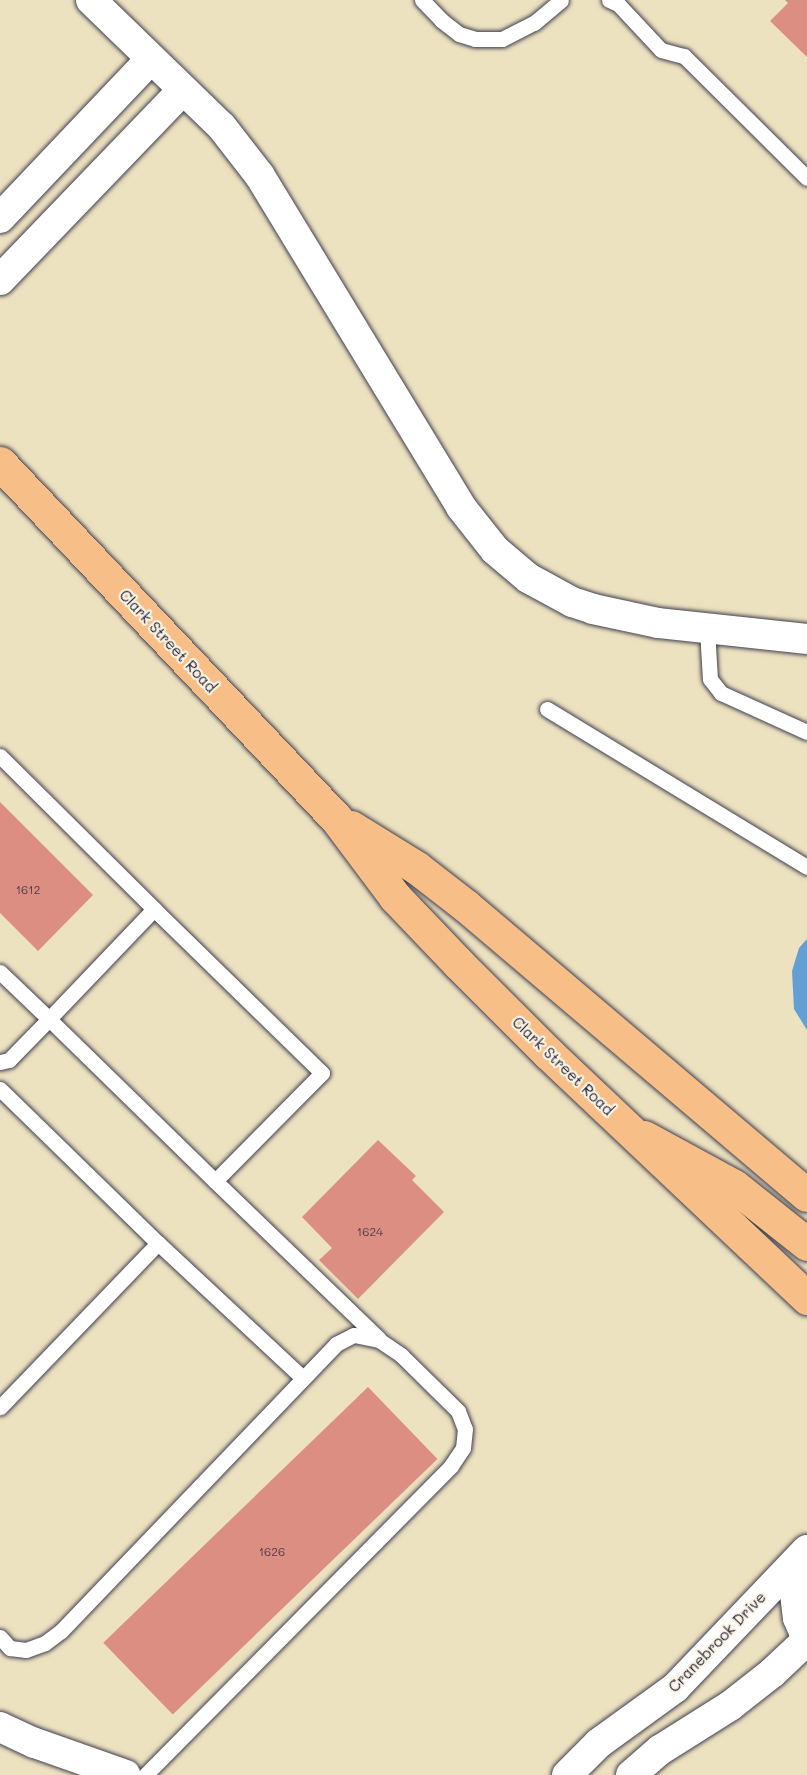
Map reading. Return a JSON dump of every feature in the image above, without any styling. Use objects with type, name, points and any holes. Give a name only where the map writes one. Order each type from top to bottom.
[{"type":"main road","name":"Clark Street Road","points":[[0,463],[336,818],[395,897],[627,1128],[807,1298]]},
{"type":"main road","name":"Clark Street Road","points":[[336,818],[417,868],[466,906],[807,1195]]},
{"type":"main road","points":[[627,1128],[734,1186],[807,1245]]},
{"type":"street","points":[[91,0],[222,128],[260,176],[461,507],[495,550],[528,578],[572,602],[593,609],[658,623],[807,639]]},
{"type":"street","points":[[0,218],[151,59]]},
{"type":"street","points":[[0,280],[183,90]]},
{"type":"street","name":"Cranebrook Drive","points":[[567,1775],[599,1743],[675,1688],[807,1550]]},
{"type":"street","points":[[631,1775],[660,1750],[730,1706],[772,1673],[807,1640],[798,1618],[795,1594],[807,1561]]},
{"type":"street","points":[[0,1727],[35,1743],[126,1775]]},
{"type":"lane","points":[[422,0],[441,20],[459,34],[475,39],[502,39],[534,23],[561,0]]},
{"type":"lane","points":[[609,0],[618,4],[662,50],[684,56],[807,178]]},
{"type":"lane","points":[[707,629],[710,678],[721,693],[807,732]]},
{"type":"lane","points":[[547,709],[807,867]]},
{"type":"lane","points":[[0,756],[322,1073],[215,1181]]},
{"type":"lane","points":[[0,1062],[9,1060],[154,909]]},
{"type":"lane","points":[[0,972],[379,1340],[401,1355],[458,1412],[465,1429],[463,1448],[451,1466],[145,1775]]},
{"type":"lane","points":[[0,1089],[158,1243],[303,1378]]},
{"type":"lane","points":[[0,1407],[158,1243]]},
{"type":"lane","points":[[0,1637],[10,1648],[26,1650],[45,1643],[61,1631],[336,1344],[354,1335],[379,1340]]},
{"type":"water","points":[[807,939],[807,1030],[794,1009],[792,971],[799,948]]},
{"type":"building","points":[[785,0],[807,0],[807,57],[770,21],[788,3]]},
{"type":"building","points":[[0,802],[93,895],[38,951],[0,913]]},
{"type":"building","points":[[378,1140],[416,1176],[412,1180],[444,1212],[358,1299],[319,1260],[332,1248],[302,1217]]},
{"type":"building","points":[[368,1387],[437,1459],[173,1715],[103,1643]]}]
